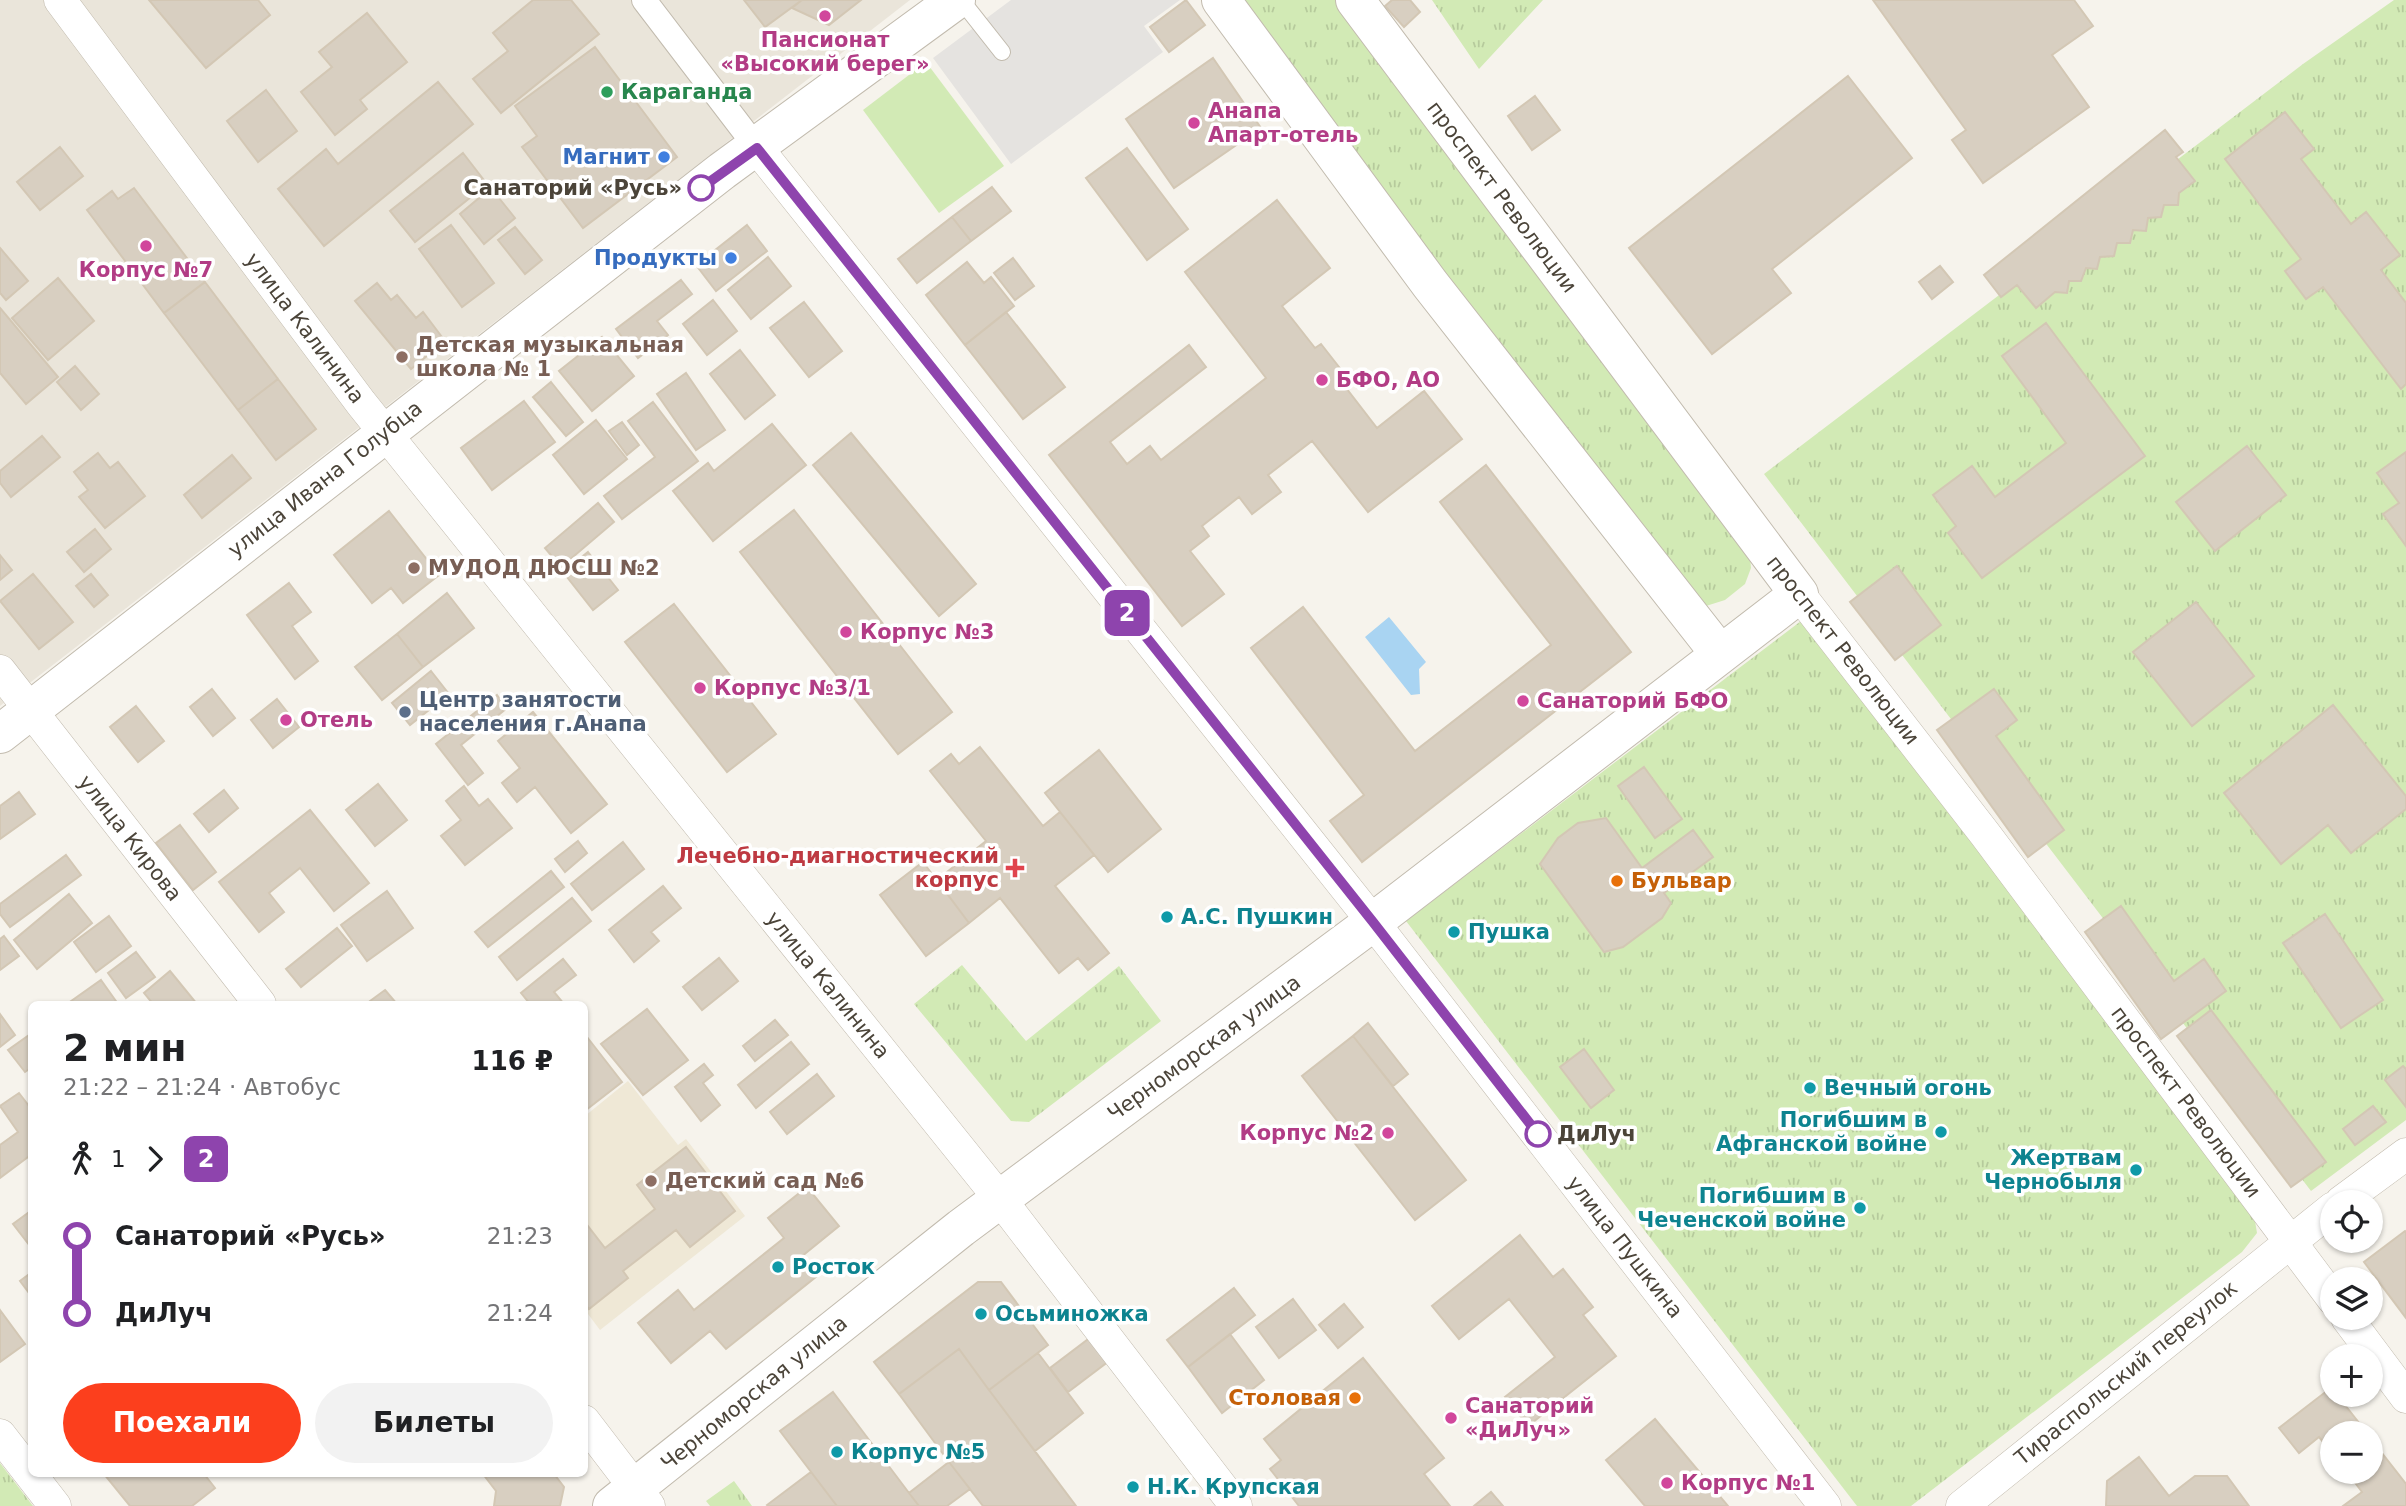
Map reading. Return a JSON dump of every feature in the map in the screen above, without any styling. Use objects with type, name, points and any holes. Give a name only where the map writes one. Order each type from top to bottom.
[{"type":"street","name":"улица Калинина","points":[[60,0],[384,432],[1000,1199],[1236,1506]]},
{"type":"street","name":"улица Пушкина","points":[[644,0],[757,148],[1373,922],[1825,1506]]},
{"type":"street","name":"улица Ивана Голубца","points":[[0,734],[384,432],[757,148],[958,0]]},
{"type":"street","points":[[1222,0],[1430,284],[1720,654]]},
{"type":"street","name":"проспект Революции","points":[[1355,0],[1799,594],[1985,834],[2320,1281]]},
{"type":"street","name":"Черноморская улица","points":[[633,1500],[1000,1199],[1373,922],[1799,594]]},
{"type":"street","name":"улица Кирова","points":[[0,671],[258,1001]]},
{"type":"street","points":[[2357,1190],[2406,1154]]},
{"type":"street","name":"Тираспольский переулок","points":[[1962,1506],[2320,1218]]},
{"type":"street","points":[[2356,1330],[2406,1397]]},
{"type":"street","points":[[588,1427],[633,1500]]},
{"type":"street","points":[[0,1436],[28,1472]]},
{"type":"street","points":[[32,1477],[55,1506]]},
{"type":"lane","points":[[958,0],[1002,52]]},
{"type":"shaded area","points":[[0,0],[910,0],[0,706]]},
{"type":"shaded area","points":[[1011,0],[1180,0],[1144,26],[1163,52],[1011,164],[933,58]]},
{"type":"shaded area","name":"Детский сад №6","points":[[628,1081],[678,1145],[686,1139],[745,1216],[600,1330],[588,1314],[588,1114]]},
{"type":"green space","points":[[1234,0],[1336,0],[1749,544],[1751,568],[1745,584],[1725,600],[1706,606],[1689,600]]},
{"type":"green space","points":[[1432,0],[1543,0],[1479,69]]},
{"type":"green space","points":[[2394,0],[2406,0],[2406,1120],[2311,1191],[1764,474],[2303,64]]},
{"type":"green space","points":[[926,62],[1004,166],[939,213],[863,110]]},
{"type":"green space","points":[[1801,621],[2253,1209],[2257,1233],[2242,1252],[1911,1506],[1857,1506],[1406,921]]},
{"type":"green space","points":[[962,965],[1026,1041],[1119,966],[1161,1021],[1029,1122],[1011,1121],[914,1004]]},
{"type":"green space","points":[[0,1463],[33,1506],[0,1506]]},
{"type":"green space","points":[[734,1481],[752,1506],[710,1506],[706,1501]]},
{"type":"water","points":[[1389,617],[1426,662],[1419,669],[1420,694],[1411,695],[1365,637]]},
{"type":"building","points":[[149,0],[258,0],[270,15],[206,68]]},
{"type":"building","points":[[533,0],[571,0],[599,34],[501,113],[473,79],[508,51],[493,33]]},
{"type":"building","points":[[744,0],[802,0],[765,27]]},
{"type":"building","name":"Пансионат «Высокий берег»","points":[[802,0],[861,0],[829,25],[792,8]]},
{"type":"building","points":[[1186,0],[1205,25],[1169,52],[1150,27]]},
{"type":"building","points":[[1392,0],[1410,0],[1420,12],[1404,27],[1385,6]]},
{"type":"building","points":[[1873,0],[2074,0],[2093,26],[2052,55],[2089,107],[1983,183],[1952,140],[1966,130]]},
{"type":"building","points":[[367,13],[407,62],[360,100],[367,109],[335,135],[301,92],[332,67],[319,52]]},
{"type":"building","points":[[595,47],[677,157],[583,228],[522,147],[537,136],[515,106]]},
{"type":"building","name":"Анапа Апарт-отель","points":[[1213,58],[1261,128],[1174,188],[1126,119]]},
{"type":"building","points":[[1848,76],[1912,158],[1772,269],[1791,293],[1712,354],[1629,248]]},
{"type":"building","points":[[438,82],[473,124],[324,246],[278,189],[326,149],[338,164]]},
{"type":"building","points":[[266,90],[297,131],[258,162],[227,121]]},
{"type":"building","points":[[1535,96],[1560,130],[1532,150],[1508,116]]},
{"type":"building","points":[[2285,112],[2314,149],[2301,159],[2351,224],[2366,212],[2400,255],[2381,270],[2406,303],[2406,384],[2401,389],[2323,287],[2306,299],[2285,271],[2301,259],[2225,159]]},
{"type":"building","points":[[2165,130],[2183,152],[2176,157],[2195,181],[2179,193],[2178,205],[2164,205],[2161,217],[2148,218],[2146,231],[2133,230],[2130,243],[2117,243],[2114,256],[2100,257],[2097,269],[2086,268],[2081,281],[2069,281],[2067,293],[2055,292],[2036,308],[2017,285],[2001,297],[1984,275]]},
{"type":"building","points":[[60,147],[83,176],[40,210],[17,182]]},
{"type":"building","points":[[1127,148],[1188,229],[1147,260],[1086,178]]},
{"type":"building","points":[[463,153],[487,184],[415,242],[390,211]]},
{"type":"building","points":[[992,187],[1011,211],[971,241],[952,217]]},
{"type":"building","name":"Корпус №7","points":[[134,188],[205,282],[164,313],[87,210],[112,191],[118,199]]},
{"type":"building","points":[[491,188],[515,218],[484,244],[460,214]]},
{"type":"building","points":[[1277,200],[1330,268],[1282,306],[1315,348],[1321,344],[1346,376],[1340,380],[1377,428],[1424,391],[1462,439],[1368,512],[1312,441],[1268,475],[1281,492],[1252,514],[1239,497],[1202,526],[1209,536],[1190,551],[1224,594],[1182,626],[1049,455],[1189,345],[1206,367],[1110,442],[1127,464],[1150,446],[1161,460],[1266,378],[1185,272]]},
{"type":"building","points":[[952,217],[971,241],[917,283],[898,259]]},
{"type":"building","points":[[451,225],[494,283],[462,307],[419,249]]},
{"type":"building","name":"Продукты","points":[[747,225],[767,251],[716,291],[696,265]]},
{"type":"building","points":[[515,227],[542,260],[525,274],[498,240]]},
{"type":"building","points":[[0,248],[28,281],[6,300],[0,293]]},
{"type":"building","points":[[768,257],[791,286],[751,319],[728,290]]},
{"type":"building","points":[[1013,258],[1034,286],[1015,300],[994,273]]},
{"type":"building","points":[[967,262],[984,283],[991,277],[1014,306],[965,345],[926,295]]},
{"type":"building","points":[[1940,266],[1953,282],[1932,299],[1919,282]]},
{"type":"building","points":[[58,278],[94,321],[48,360],[12,318]]},
{"type":"building","points":[[681,280],[692,294],[657,321],[668,335],[638,358],[616,329]]},
{"type":"building","name":"Корпус №7","points":[[205,282],[278,379],[238,410],[164,313]]},
{"type":"building","points":[[377,283],[391,300],[397,295],[416,318],[423,312],[445,341],[411,369],[355,301]]},
{"type":"building","points":[[713,300],[737,331],[707,355],[683,324]]},
{"type":"building","points":[[804,302],[842,351],[809,377],[770,328]]},
{"type":"building","points":[[0,308],[58,377],[26,404],[0,373]]},
{"type":"building","points":[[1006,312],[1065,387],[1023,419],[965,345]]},
{"type":"building","points":[[2046,323],[2145,456],[1982,578],[1948,533],[1956,526],[1933,495],[1972,466],[1995,497],[2066,443],[2002,356]]},
{"type":"building","points":[[602,337],[634,376],[592,411],[559,371]]},
{"type":"building","points":[[740,350],[775,395],[745,419],[710,374]]},
{"type":"building","points":[[75,366],[99,394],[81,410],[57,382]]},
{"type":"building","points":[[686,373],[725,430],[696,450],[657,394]]},
{"type":"building","points":[[278,379],[316,429],[276,460],[238,410]]},
{"type":"building","points":[[551,382],[583,422],[566,436],[533,397]]},
{"type":"building","points":[[524,401],[555,442],[492,490],[461,448]]},
{"type":"building","points":[[653,402],[698,461],[622,519],[604,496],[655,457],[628,421]]},
{"type":"building","points":[[596,420],[627,459],[584,494],[553,455]]},
{"type":"building","points":[[622,422],[639,445],[627,455],[609,431]]},
{"type":"building","points":[[772,424],[806,465],[713,541],[673,491],[708,463],[714,471]]},
{"type":"building","points":[[851,433],[976,584],[939,616],[813,465]]},
{"type":"building","points":[[42,436],[60,457],[11,497],[0,483],[0,471]]},
{"type":"building","points":[[2247,446],[2286,495],[2215,551],[2176,502]]},
{"type":"building","points":[[2406,452],[2406,546],[2383,514],[2399,503],[2377,473]]},
{"type":"building","points":[[98,453],[110,468],[118,462],[145,496],[105,528],[79,497],[88,490],[74,472]]},
{"type":"building","points":[[232,455],[251,478],[202,518],[184,495]]},
{"type":"building","name":"Санаторий БФО","points":[[1486,465],[1631,652],[1362,862],[1330,821],[1364,795],[1251,648],[1303,607],[1415,751],[1551,645],[1440,502]]},
{"type":"building","points":[[598,503],[614,522],[561,567],[545,548]]},
{"type":"building","name":"Корпус №3","points":[[794,510],[952,712],[898,754],[740,552]]},
{"type":"building","points":[[389,511],[439,575],[403,603],[391,588],[372,603],[334,555]]},
{"type":"building","points":[[95,529],[111,549],[84,572],[67,552]]},
{"type":"building","points":[[588,552],[618,590],[593,610],[563,572]]},
{"type":"building","points":[[0,555],[12,570],[0,580]]},
{"type":"building","points":[[1897,566],[1941,625],[1895,660],[1850,602]]},
{"type":"building","points":[[33,574],[73,622],[39,649],[0,601]]},
{"type":"building","points":[[91,574],[108,595],[94,607],[76,586]]},
{"type":"building","points":[[289,583],[311,612],[292,626],[318,661],[295,679],[247,615]]},
{"type":"building","points":[[447,593],[474,628],[423,667],[397,634]]},
{"type":"building","points":[[2196,602],[2254,676],[2192,726],[2133,652]]},
{"type":"building","name":"Корпус №3/1","points":[[674,604],[776,734],[727,772],[625,642]]},
{"type":"building","points":[[397,634],[423,667],[382,700],[355,667]]},
{"type":"building","points":[[431,671],[449,694],[410,725],[392,703]]},
{"type":"building","points":[[212,689],[235,718],[213,736],[190,707]]},
{"type":"building","points":[[1994,689],[2017,720],[1996,736],[2064,830],[2028,857],[1937,730]]},
{"type":"building","points":[[497,695],[507,708],[461,745],[483,773],[468,785],[436,744]]},
{"type":"building","points":[[277,699],[299,727],[273,748],[251,720]]},
{"type":"building","points":[[2333,705],[2406,796],[2406,809],[2351,853],[2328,825],[2281,864],[2224,793]]},
{"type":"building","points":[[136,706],[164,741],[138,762],[110,727]]},
{"type":"building","points":[[533,712],[607,804],[571,833],[535,787],[517,802],[502,783],[520,768],[498,741]]},
{"type":"building","name":"Лечебно-диагностический корпус","points":[[980,747],[1043,826],[1060,812],[1094,855],[1055,886],[1109,953],[1088,970],[1078,958],[1059,973],[1000,898],[969,923],[937,880],[986,841],[930,771],[951,754],[959,764]]},
{"type":"building","points":[[1099,750],[1161,829],[1108,872],[1045,793]]},
{"type":"building","points":[[1644,767],[1682,819],[1655,838],[1618,786]]},
{"type":"building","points":[[378,784],[407,820],[375,846],[346,810]]},
{"type":"building","points":[[464,786],[479,806],[488,799],[512,828],[465,865],[441,836],[461,820],[446,801]]},
{"type":"building","points":[[224,790],[238,808],[209,832],[194,814]]},
{"type":"building","points":[[19,792],[35,814],[0,839],[0,806]]},
{"type":"building","points":[[310,810],[369,883],[334,911],[300,868],[269,893],[284,912],[259,932],[219,882]]},
{"type":"building","name":"Бульвар","points":[[1606,818],[1642,868],[1693,830],[1713,857],[1664,893],[1671,903],[1662,918],[1623,947],[1604,952],[1540,864],[1558,838],[1578,823]]},
{"type":"building","points":[[180,825],[216,872],[193,890],[156,843]]},
{"type":"building","points":[[578,841],[587,853],[565,872],[555,859]]},
{"type":"building","points":[[623,842],[644,869],[592,910],[571,884]]},
{"type":"building","points":[[66,855],[81,875],[10,927],[0,914],[0,904]]},
{"type":"building","points":[[923,862],[969,923],[926,956],[880,895]]},
{"type":"building","points":[[551,871],[564,887],[488,947],[475,932]]},
{"type":"building","points":[[663,886],[681,908],[651,932],[659,941],[634,962],[609,930]]},
{"type":"building","points":[[387,891],[413,928],[367,961],[341,925]]},
{"type":"building","points":[[69,894],[92,923],[37,969],[14,940]]},
{"type":"building","points":[[572,898],[591,921],[517,980],[499,957]]},
{"type":"building","points":[[2121,906],[2174,981],[2204,959],[2226,991],[2161,1039],[2085,932]]},
{"type":"building","points":[[2325,914],[2383,1000],[2341,1028],[2283,943]]},
{"type":"building","points":[[109,916],[131,946],[96,972],[74,942]]},
{"type":"building","points":[[337,928],[352,946],[301,987],[286,969]]},
{"type":"building","points":[[4,936],[19,956],[0,970],[0,939]]},
{"type":"building","points":[[136,952],[155,977],[126,998],[108,973]]},
{"type":"building","points":[[719,958],[738,981],[702,1010],[683,987]]},
{"type":"building","points":[[563,959],[576,975],[554,992],[562,1001],[528,1001],[521,993]]},
{"type":"building","points":[[170,971],[195,1001],[151,1001],[144,993]]},
{"type":"building","points":[[101,980],[116,1001],[71,1001]]},
{"type":"building","points":[[385,990],[394,1001],[370,1001]]},
{"type":"building","points":[[647,1009],[688,1060],[643,1095],[601,1044]]},
{"type":"building","points":[[2211,1010],[2326,1162],[2291,1187],[2177,1036]]},
{"type":"building","points":[[0,1014],[15,1035],[0,1047]]},
{"type":"building","points":[[775,1020],[788,1035],[755,1061],[743,1046]]},
{"type":"building","points":[[1368,1023],[1408,1074],[1393,1086],[1353,1036]]},
{"type":"building","points":[[28,1036],[28,1070],[25,1072],[8,1050]]},
{"type":"building","name":"Корпус №2","points":[[1353,1036],[1466,1180],[1415,1220],[1302,1076]]},
{"type":"building","points":[[588,1038],[622,1082],[588,1108]]},
{"type":"building","points":[[791,1042],[809,1064],[756,1108],[738,1085]]},
{"type":"building","points":[[1584,1049],[1614,1090],[1591,1108],[1560,1067]]},
{"type":"building","points":[[704,1064],[713,1075],[703,1083],[720,1105],[701,1121],[675,1087]]},
{"type":"building","points":[[2403,1066],[2406,1069],[2406,1107],[2385,1080]]},
{"type":"building","points":[[817,1074],[834,1096],[787,1134],[770,1112]]},
{"type":"building","points":[[19,1093],[28,1105],[28,1157],[0,1178],[0,1145],[18,1132],[0,1106]]},
{"type":"building","points":[[2373,1106],[2386,1122],[2355,1145],[2343,1129]]},
{"type":"building","points":[[686,1147],[735,1211],[690,1247],[676,1230],[623,1271],[628,1278],[589,1309],[588,1226],[605,1248],[655,1209],[637,1185]]},
{"type":"building","name":"Росток","points":[[807,1187],[839,1226],[801,1257],[817,1276],[726,1349],[710,1331],[671,1363],[638,1323],[678,1290],[694,1310],[784,1238],[768,1218]]},
{"type":"building","points":[[28,1213],[28,1243],[13,1224]]},
{"type":"building","points":[[2406,1232],[2406,1318],[2383,1287],[2383,1267],[2368,1267],[2364,1262],[2376,1253],[2383,1253],[2383,1248]]},
{"type":"building","points":[[1520,1235],[1553,1277],[1563,1269],[1593,1307],[1583,1315],[1616,1356],[1528,1426],[1505,1397],[1555,1357],[1509,1299],[1459,1339],[1432,1306]]},
{"type":"building","points":[[28,1275],[28,1292],[20,1281]]},
{"type":"building","name":"Осьминожка","points":[[978,1282],[1001,1282],[1048,1345],[989,1390],[959,1349],[899,1394],[874,1362]]},
{"type":"building","points":[[1234,1288],[1255,1315],[1188,1367],[1167,1340]]},
{"type":"building","points":[[1293,1299],[1316,1330],[1279,1358],[1256,1327]]},
{"type":"building","points":[[1344,1304],[1363,1327],[1338,1348],[1319,1325]]},
{"type":"building","points":[[0,1310],[25,1344],[0,1362]]},
{"type":"building","points":[[1230,1334],[1264,1380],[1222,1413],[1188,1367]]},
{"type":"building","points":[[1091,1337],[1109,1361],[1068,1392],[1050,1368]]},
{"type":"building","points":[[959,1349],[1076,1506],[983,1506],[949,1462],[899,1394]]},
{"type":"building","points":[[1038,1353],[1083,1413],[1035,1451],[989,1390]]},
{"type":"building","name":"Столовая","points":[[1363,1358],[1444,1458],[1424,1474],[1450,1506],[1299,1506],[1270,1469],[1281,1460],[1264,1439]]},
{"type":"building","name":"Корпус №5","points":[[833,1392],[919,1506],[837,1506],[780,1431]]},
{"type":"building","points":[[2320,1396],[2320,1407],[2346,1407],[2358,1421],[2320,1421],[2320,1438],[2299,1453],[2279,1428]]},
{"type":"building","name":"Корпус №1","points":[[1655,1419],[1728,1506],[1645,1506],[1606,1460]]},
{"type":"building","points":[[2383,1454],[2406,1484],[2406,1506],[2343,1506],[2362,1492],[2356,1484],[2383,1484]]},
{"type":"building","points":[[2139,1457],[2169,1496],[2195,1476],[2227,1476],[2249,1506],[2106,1506],[2107,1481]]},
{"type":"building","points":[[949,1462],[970,1489],[947,1506],[919,1506],[909,1493]]},
{"type":"building","points":[[811,1472],[837,1506],[767,1505]]},
{"type":"building","points":[[106,1477],[206,1477],[215,1488],[192,1506],[130,1506]]},
{"type":"building","points":[[485,1477],[556,1477],[564,1487],[560,1506],[494,1506],[496,1491]]},
{"type":"building","points":[[1491,1492],[1503,1506],[1474,1506]]},
{"type":"bus line","name":"2","points":[[701,188],[757,148],[1373,922],[1538,1134]]},
{"type":"place","name":"Пансионат «Высокий берег»","points":[[825,16]]},
{"type":"place","name":"Караганда","points":[[607,92]]},
{"type":"place","name":"Анапа Апарт-отель","points":[[1194,123]]},
{"type":"place","name":"Магнит","points":[[664,157]]},
{"type":"place","name":"Санаторий «Русь»","points":[[701,188]]},
{"type":"place","name":"Корпус №7","points":[[146,246]]},
{"type":"place","name":"Продукты","points":[[731,258]]},
{"type":"place","name":"Детская музыкальная школа № 1","points":[[402,357]]},
{"type":"place","name":"БФО, АО","points":[[1322,380]]},
{"type":"place","name":"МУДОД ДЮСШ №2","points":[[414,568]]},
{"type":"place","name":"Корпус №3","points":[[846,632]]},
{"type":"place","name":"Корпус №3/1","points":[[700,688]]},
{"type":"place","name":"Санаторий БФО","points":[[1523,701]]},
{"type":"place","name":"Центр занятости населения г.Анапа","points":[[405,712]]},
{"type":"place","name":"Отель","points":[[286,720]]},
{"type":"place","name":"Лечебно-диагностический корпус","points":[[1015,868]]},
{"type":"place","name":"Бульвар","points":[[1617,881]]},
{"type":"place","name":"А.С. Пушкин","points":[[1167,917]]},
{"type":"place","name":"Пушка","points":[[1454,932]]},
{"type":"place","name":"Вечный огонь","points":[[1810,1088]]},
{"type":"place","name":"Погибшим в Афганской войне","points":[[1941,1132]]},
{"type":"place","name":"Корпус №2","points":[[1388,1133]]},
{"type":"place","name":"ДиЛуч","points":[[1538,1134]]},
{"type":"place","name":"Жертвам Чернобыля","points":[[2136,1170]]},
{"type":"place","name":"Детский сад №6","points":[[651,1181]]},
{"type":"place","name":"Погибшим в Чеченской войне","points":[[1860,1208]]},
{"type":"place","name":"Росток","points":[[778,1267]]},
{"type":"place","name":"Осьминожка","points":[[981,1314]]},
{"type":"place","name":"Столовая","points":[[1355,1398]]},
{"type":"place","name":"Санаторий «ДиЛуч»","points":[[1451,1418]]},
{"type":"place","name":"Корпус №5","points":[[837,1452]]},
{"type":"place","name":"Корпус №1","points":[[1667,1483]]},
{"type":"place","name":"Н.К. Крупская","points":[[1133,1487]]}]
